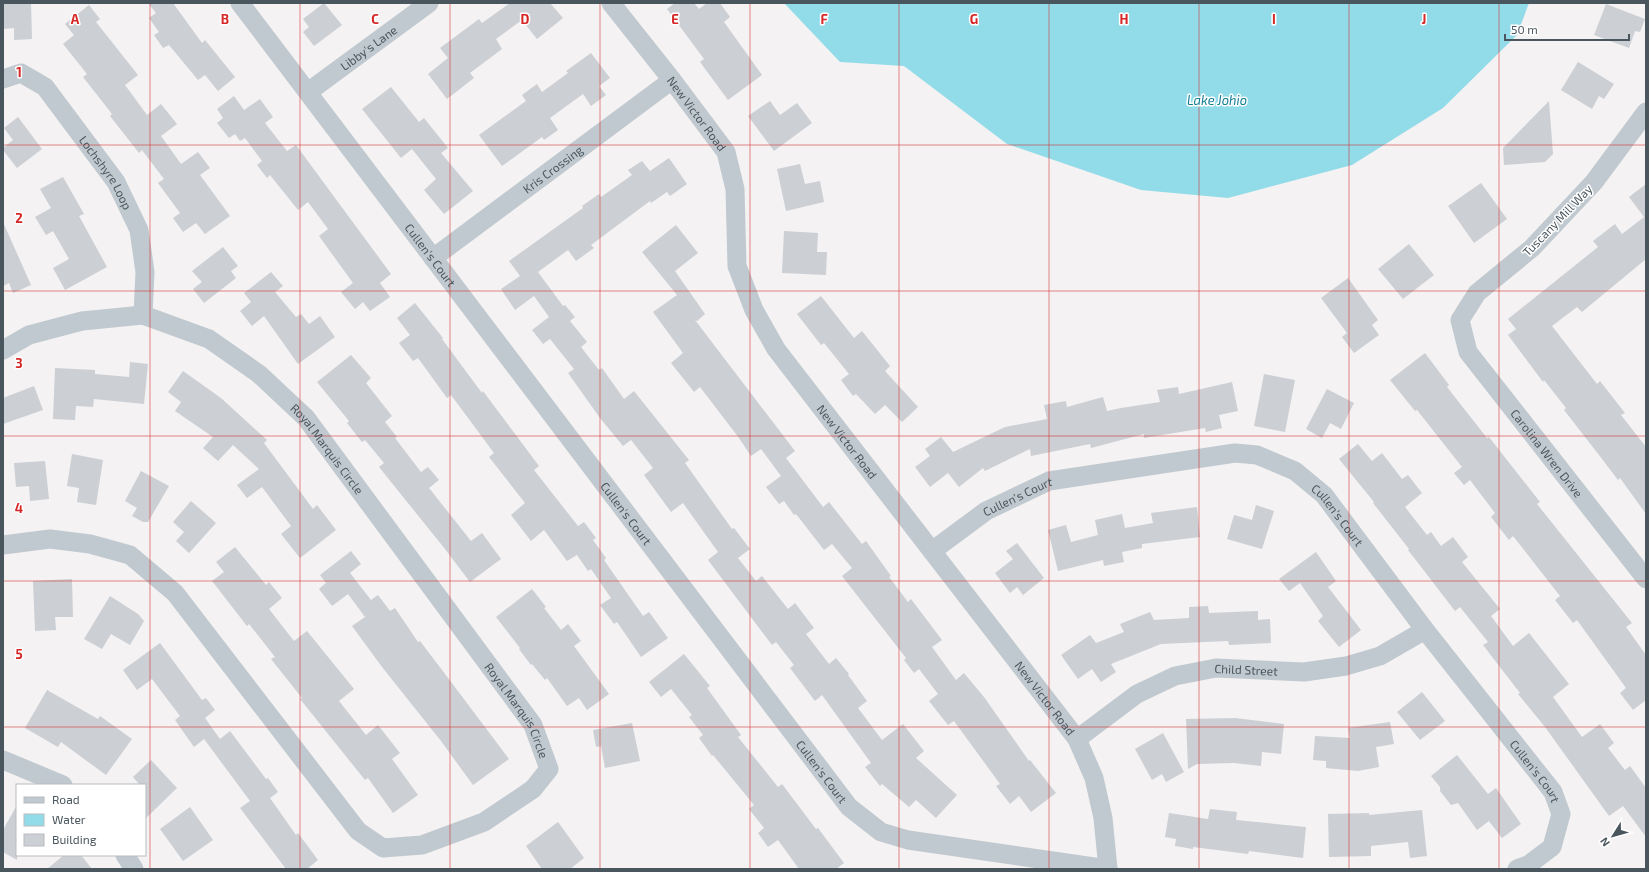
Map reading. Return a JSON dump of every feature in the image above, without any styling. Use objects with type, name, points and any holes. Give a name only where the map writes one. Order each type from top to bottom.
[{"type":"street","name":"Cullen's Court","points":[[240,3],[849,807],[881,832],[908,840],[1108,869]]},
{"type":"street","name":"Libby's Lane","points":[[308,92],[429,3]]},
{"type":"street","name":"New Victor Road","points":[[611,3],[672,80],[726,152],[735,189],[737,266],[754,310],[772,342],[1077,739],[1096,785],[1103,818],[1108,869]]},
{"type":"street","name":"Lochshyre Loop","points":[[3,79],[21,74],[45,87],[116,182],[139,230],[145,272],[143,315]]},
{"type":"street","name":"Kris Crossing","points":[[433,258],[672,80]]},
{"type":"street","name":"Tuscany Mill Way","points":[[1460,320],[1477,293],[1532,248],[1594,182],[1646,112]]},
{"type":"street","name":"Royal Marquis Circle","points":[[3,350],[29,335],[82,321],[143,315],[209,339],[260,374],[306,418],[533,725],[549,769],[533,789],[484,822],[422,845],[383,848],[358,831],[175,593],[130,555],[90,544],[50,540],[3,545]]},
{"type":"street","name":"Carolina Wren Drive","points":[[1460,320],[1468,352],[1646,579]]},
{"type":"street","name":"Cullen's Court","points":[[932,551],[986,511],[1049,481],[1235,453],[1257,455],[1295,470],[1324,495],[1425,630],[1553,792],[1561,814],[1552,847],[1528,865],[1518,869]]},
{"type":"street","name":"Child Street","points":[[1077,739],[1137,694],[1175,676],[1216,668],[1304,672],[1346,666],[1380,656],[1425,630]]},
{"type":"street","points":[[3,760],[61,784]]},
{"type":"street","points":[[126,856],[134,869]]},
{"type":"water","name":"Lake Johio","points":[[784,3],[1529,3],[1517,35],[1443,108],[1352,165],[1228,198],[1141,190],[1007,144],[904,66],[840,62]]},
{"type":"building","points":[[3,3],[31,3],[32,39],[14,40],[14,28],[3,29]]},
{"type":"building","points":[[148,3],[173,3],[202,43],[205,40],[235,77],[218,91],[205,75],[198,80],[169,45],[163,48],[154,35],[159,32],[149,18],[156,13]]},
{"type":"building","points":[[324,3],[342,25],[314,46],[303,32],[309,27],[303,19]]},
{"type":"building","points":[[510,3],[550,3],[563,18],[537,39],[522,20],[496,39],[502,49],[470,73],[474,78],[447,99],[428,74],[448,58],[440,48],[479,19],[482,23]]},
{"type":"building","points":[[675,3],[694,3],[699,9],[707,3],[720,3],[730,17],[724,22],[762,75],[728,100],[700,62],[704,59],[667,9]]},
{"type":"building","points":[[1606,4],[1645,19],[1640,32],[1635,31],[1629,48],[1594,35]]},
{"type":"building","points":[[89,5],[100,19],[96,22],[138,75],[125,85],[147,115],[161,104],[177,124],[161,136],[181,164],[198,152],[210,168],[200,175],[230,216],[205,234],[196,223],[183,232],[173,218],[180,213],[158,183],[164,179],[142,150],[139,153],[110,116],[112,114],[83,77],[87,74],[63,44],[74,35],[65,24]]},
{"type":"building","points":[[591,53],[610,78],[599,86],[606,95],[591,106],[583,94],[550,118],[558,130],[544,140],[542,137],[502,166],[479,135],[526,101],[522,95],[537,84],[542,92],[568,73],[566,71]]},
{"type":"building","points":[[1578,62],[1614,84],[1604,99],[1599,96],[1592,109],[1561,90]]},
{"type":"building","points":[[391,87],[419,122],[424,118],[448,148],[441,153],[473,191],[444,214],[424,190],[436,179],[412,149],[401,158],[362,109]]},
{"type":"building","points":[[234,96],[244,110],[260,99],[273,117],[265,123],[287,151],[296,145],[391,274],[380,283],[390,297],[370,311],[363,302],[355,309],[341,292],[353,283],[319,236],[328,229],[308,202],[298,210],[270,175],[267,178],[257,165],[262,161],[245,138],[240,141],[235,134],[229,138],[217,123],[223,118],[217,109]]},
{"type":"building","points":[[770,101],[780,115],[797,103],[812,123],[774,151],[748,116]]},
{"type":"building","points":[[1549,101],[1553,154],[1545,162],[1504,165],[1503,148]]},
{"type":"building","points":[[18,117],[42,149],[17,168],[3,148],[13,140],[4,128]]},
{"type":"building","points":[[669,158],[687,184],[670,196],[667,192],[651,203],[650,201],[591,245],[594,248],[576,261],[568,250],[538,272],[563,306],[565,305],[575,317],[570,321],[587,342],[581,347],[599,370],[602,368],[624,399],[634,391],[689,460],[685,463],[732,529],[734,528],[750,549],[738,558],[756,581],[762,576],[788,609],[795,603],[814,628],[806,634],[829,664],[836,658],[849,674],[848,675],[867,701],[858,708],[882,740],[903,724],[924,751],[916,758],[957,795],[936,818],[916,800],[909,807],[882,784],[880,786],[865,767],[871,763],[822,695],[815,701],[790,668],[794,665],[776,642],[772,645],[708,560],[718,552],[683,503],[671,512],[644,475],[653,468],[631,440],[623,446],[600,418],[568,373],[574,369],[550,339],[543,344],[532,330],[549,317],[534,296],[515,310],[501,289],[520,276],[509,261],[583,208],[582,206],[599,194],[601,197],[632,175],[628,170],[642,161],[650,171]]},
{"type":"building","points":[[800,164],[805,184],[820,181],[824,202],[786,211],[777,169]]},
{"type":"building","points":[[63,177],[84,214],[79,216],[107,267],[65,290],[53,268],[69,259],[53,231],[46,235],[35,217],[51,208],[40,189]]},
{"type":"building","points":[[1481,183],[1507,219],[1474,243],[1448,206]]},
{"type":"building","points":[[1646,184],[1646,259],[1582,312],[1577,307],[1552,326],[1597,384],[1600,381],[1625,413],[1621,415],[1646,447],[1646,514],[1620,478],[1618,480],[1564,410],[1566,408],[1544,380],[1543,382],[1508,335],[1516,329],[1508,319],[1598,247],[1593,241],[1615,224],[1622,234],[1644,217],[1629,197]]},
{"type":"building","points":[[3,222],[31,285],[13,293],[9,283],[3,286]]},
{"type":"building","points":[[676,225],[698,253],[675,271],[705,314],[697,321],[695,320],[795,451],[786,458],[823,507],[829,502],[862,544],[866,541],[891,576],[889,577],[908,602],[911,599],[942,640],[932,647],[956,680],[964,673],[984,697],[1029,761],[1030,760],[1056,793],[1031,812],[1019,796],[1010,804],[996,786],[1000,784],[954,721],[948,725],[929,701],[938,694],[919,669],[914,673],[904,660],[906,658],[842,576],[852,568],[832,544],[824,550],[796,514],[794,515],[784,501],[779,504],[766,487],[781,476],[761,449],[751,456],[700,387],[694,392],[671,363],[683,353],[653,312],[677,295],[642,252]]},
{"type":"building","points":[[784,231],[818,233],[817,252],[827,252],[826,275],[782,273]]},
{"type":"building","points":[[1409,244],[1434,275],[1403,299],[1378,269]]},
{"type":"building","points":[[223,247],[238,266],[231,271],[236,278],[204,303],[193,289],[202,282],[192,271]]},
{"type":"building","points":[[271,272],[283,286],[275,292],[296,317],[301,314],[309,324],[320,316],[335,337],[298,364],[264,316],[252,326],[240,311],[251,302],[244,293]]},
{"type":"building","points":[[1348,278],[1378,320],[1372,325],[1379,335],[1354,353],[1342,337],[1347,333],[1321,298]]},
{"type":"building","points":[[821,296],[854,338],[862,331],[890,366],[885,371],[918,407],[902,422],[885,405],[875,414],[856,394],[853,396],[841,380],[849,374],[824,343],[821,345],[797,314]]},
{"type":"building","points":[[415,303],[539,466],[534,470],[578,526],[584,522],[596,538],[593,540],[606,558],[604,560],[643,616],[649,612],[668,638],[641,657],[617,622],[614,624],[600,605],[611,598],[591,569],[588,571],[577,555],[567,561],[544,530],[531,541],[511,515],[525,503],[489,457],[494,453],[451,395],[447,398],[418,358],[413,361],[399,343],[410,335],[397,318]]},
{"type":"building","points":[[1425,353],[1449,385],[1447,387],[1487,438],[1489,437],[1540,502],[1537,504],[1632,623],[1626,627],[1646,655],[1646,700],[1633,710],[1620,693],[1626,688],[1577,620],[1573,623],[1555,600],[1560,596],[1513,536],[1509,540],[1491,517],[1495,513],[1470,480],[1464,485],[1454,473],[1462,467],[1417,410],[1415,411],[1390,380]]},
{"type":"building","points":[[351,355],[371,378],[366,383],[392,416],[385,422],[397,437],[395,438],[421,472],[428,467],[439,480],[429,488],[471,541],[482,533],[501,559],[470,582],[379,467],[384,463],[365,440],[362,442],[347,423],[349,421],[317,382]]},
{"type":"building","points":[[130,362],[148,364],[144,404],[94,399],[93,407],[76,406],[75,420],[53,419],[55,368],[95,370],[95,374],[129,377]]},
{"type":"building","points":[[183,371],[221,398],[267,440],[264,443],[313,509],[317,505],[336,530],[300,558],[281,534],[291,526],[262,487],[247,498],[237,485],[259,469],[233,445],[218,461],[203,448],[213,437],[175,411],[181,402],[168,392]]},
{"type":"building","points":[[1264,374],[1295,380],[1285,432],[1254,426]]},
{"type":"building","points":[[1232,382],[1238,411],[1219,415],[1222,428],[1206,432],[1205,428],[1144,438],[1144,434],[1091,448],[1090,444],[1031,456],[1030,449],[985,471],[983,468],[959,487],[948,473],[930,487],[915,467],[930,456],[925,449],[941,437],[953,452],[1005,427],[1047,419],[1044,405],[1066,401],[1067,407],[1103,397],[1107,411],[1160,402],[1157,390],[1178,387],[1179,394]]},
{"type":"building","points":[[34,386],[43,410],[3,424],[3,398]]},
{"type":"building","points":[[1327,389],[1354,403],[1341,429],[1330,423],[1322,438],[1306,429]]},
{"type":"building","points":[[1358,444],[1372,461],[1382,453],[1402,479],[1408,475],[1422,493],[1405,507],[1427,535],[1431,532],[1441,546],[1453,537],[1468,557],[1462,562],[1500,609],[1491,616],[1513,646],[1529,633],[1569,684],[1553,697],[1582,737],[1600,724],[1614,743],[1608,748],[1625,770],[1630,766],[1646,788],[1646,837],[1623,806],[1609,816],[1545,727],[1518,694],[1520,693],[1483,645],[1488,642],[1460,607],[1455,611],[1373,503],[1374,502],[1339,459]]},
{"type":"building","points":[[72,454],[103,460],[96,505],[77,502],[79,488],[67,486]]},
{"type":"building","points":[[45,461],[49,499],[30,501],[29,486],[16,487],[14,463]]},
{"type":"building","points":[[141,471],[169,486],[148,522],[143,522],[132,516],[137,508],[125,501]]},
{"type":"building","points":[[191,501],[216,523],[189,553],[176,541],[184,532],[173,522]]},
{"type":"building","points":[[1256,505],[1274,511],[1262,549],[1227,539],[1234,515],[1252,520]]},
{"type":"building","points":[[1197,507],[1200,537],[1142,544],[1142,548],[1122,552],[1124,562],[1104,566],[1103,560],[1058,571],[1048,530],[1066,525],[1071,542],[1098,535],[1095,520],[1122,514],[1125,528],[1153,523],[1151,513]]},
{"type":"building","points":[[1017,543],[1044,578],[1023,595],[1017,587],[1010,593],[995,573],[1013,559],[1006,551]]},
{"type":"building","points":[[235,547],[266,585],[269,582],[282,598],[269,609],[294,641],[307,631],[354,689],[339,701],[366,735],[378,725],[400,753],[392,759],[418,795],[393,813],[368,778],[365,780],[300,699],[302,698],[271,659],[275,657],[249,624],[247,626],[212,581],[224,572],[216,562]]},
{"type":"building","points":[[351,551],[361,564],[350,573],[371,600],[378,595],[390,611],[395,608],[418,642],[420,641],[509,759],[473,785],[352,626],[365,617],[348,594],[332,606],[319,589],[326,583],[320,575]]},
{"type":"building","points":[[1316,552],[1336,581],[1328,587],[1361,630],[1339,647],[1318,621],[1323,616],[1300,583],[1289,591],[1279,579]]},
{"type":"building","points":[[72,579],[73,617],[55,617],[56,630],[35,631],[33,581]]},
{"type":"building","points":[[532,589],[561,630],[568,624],[581,641],[574,646],[609,694],[587,710],[579,698],[567,706],[547,678],[545,680],[532,664],[531,665],[496,617]]},
{"type":"building","points":[[110,596],[138,614],[144,621],[130,645],[111,634],[102,649],[84,639]]},
{"type":"building","points":[[1208,606],[1209,613],[1258,611],[1258,620],[1270,619],[1271,643],[1229,645],[1228,641],[1161,644],[1111,664],[1116,672],[1101,682],[1092,669],[1078,679],[1061,655],[1090,635],[1096,643],[1124,632],[1120,624],[1150,612],[1154,620],[1189,618],[1189,607]]},
{"type":"building","points":[[160,643],[202,700],[206,698],[215,710],[205,718],[220,739],[230,731],[266,779],[268,778],[278,792],[270,798],[296,835],[298,833],[318,860],[307,869],[286,869],[240,808],[250,801],[204,739],[194,747],[175,720],[180,716],[152,679],[137,690],[123,670]]},
{"type":"building","points":[[684,654],[710,686],[707,688],[741,735],[738,737],[778,787],[782,784],[844,863],[836,869],[799,869],[778,840],[768,847],[758,833],[764,828],[749,809],[754,805],[713,755],[712,756],[699,738],[703,735],[689,717],[692,715],[671,689],[661,697],[649,682]]},
{"type":"building","points":[[47,690],[98,719],[100,716],[132,739],[106,775],[61,742],[58,747],[25,728]]},
{"type":"building","points":[[1422,692],[1445,721],[1420,740],[1397,712]]},
{"type":"building","points":[[1235,718],[1284,724],[1281,754],[1262,752],[1261,766],[1234,763],[1197,764],[1188,769],[1186,719]]},
{"type":"building","points":[[1390,722],[1394,744],[1376,747],[1379,767],[1358,771],[1326,768],[1326,761],[1313,760],[1315,736],[1350,738],[1348,728]]},
{"type":"building","points":[[632,723],[640,761],[605,768],[601,746],[596,747],[593,730]]},
{"type":"building","points":[[1163,733],[1184,772],[1166,782],[1162,774],[1152,780],[1135,749]]},
{"type":"building","points":[[1457,755],[1488,794],[1496,788],[1521,824],[1502,838],[1489,821],[1477,830],[1458,803],[1451,805],[1431,776]]},
{"type":"building","points":[[151,760],[177,788],[146,818],[146,784],[139,784],[133,777]]},
{"type":"building","points":[[16,807],[17,860],[3,852],[3,830]]},
{"type":"building","points":[[190,807],[213,840],[183,861],[160,829]]},
{"type":"building","points":[[1210,809],[1237,812],[1236,820],[1306,827],[1303,858],[1249,851],[1248,854],[1193,847],[1193,849],[1175,846],[1176,839],[1165,837],[1169,813],[1208,819]]},
{"type":"building","points":[[1422,810],[1427,856],[1410,858],[1408,842],[1371,846],[1371,856],[1329,857],[1328,814],[1369,813],[1369,815]]},
{"type":"building","points":[[558,822],[584,858],[570,869],[542,869],[526,846]]},
{"type":"building","points":[[63,856],[82,856],[92,869],[47,869]]}]
